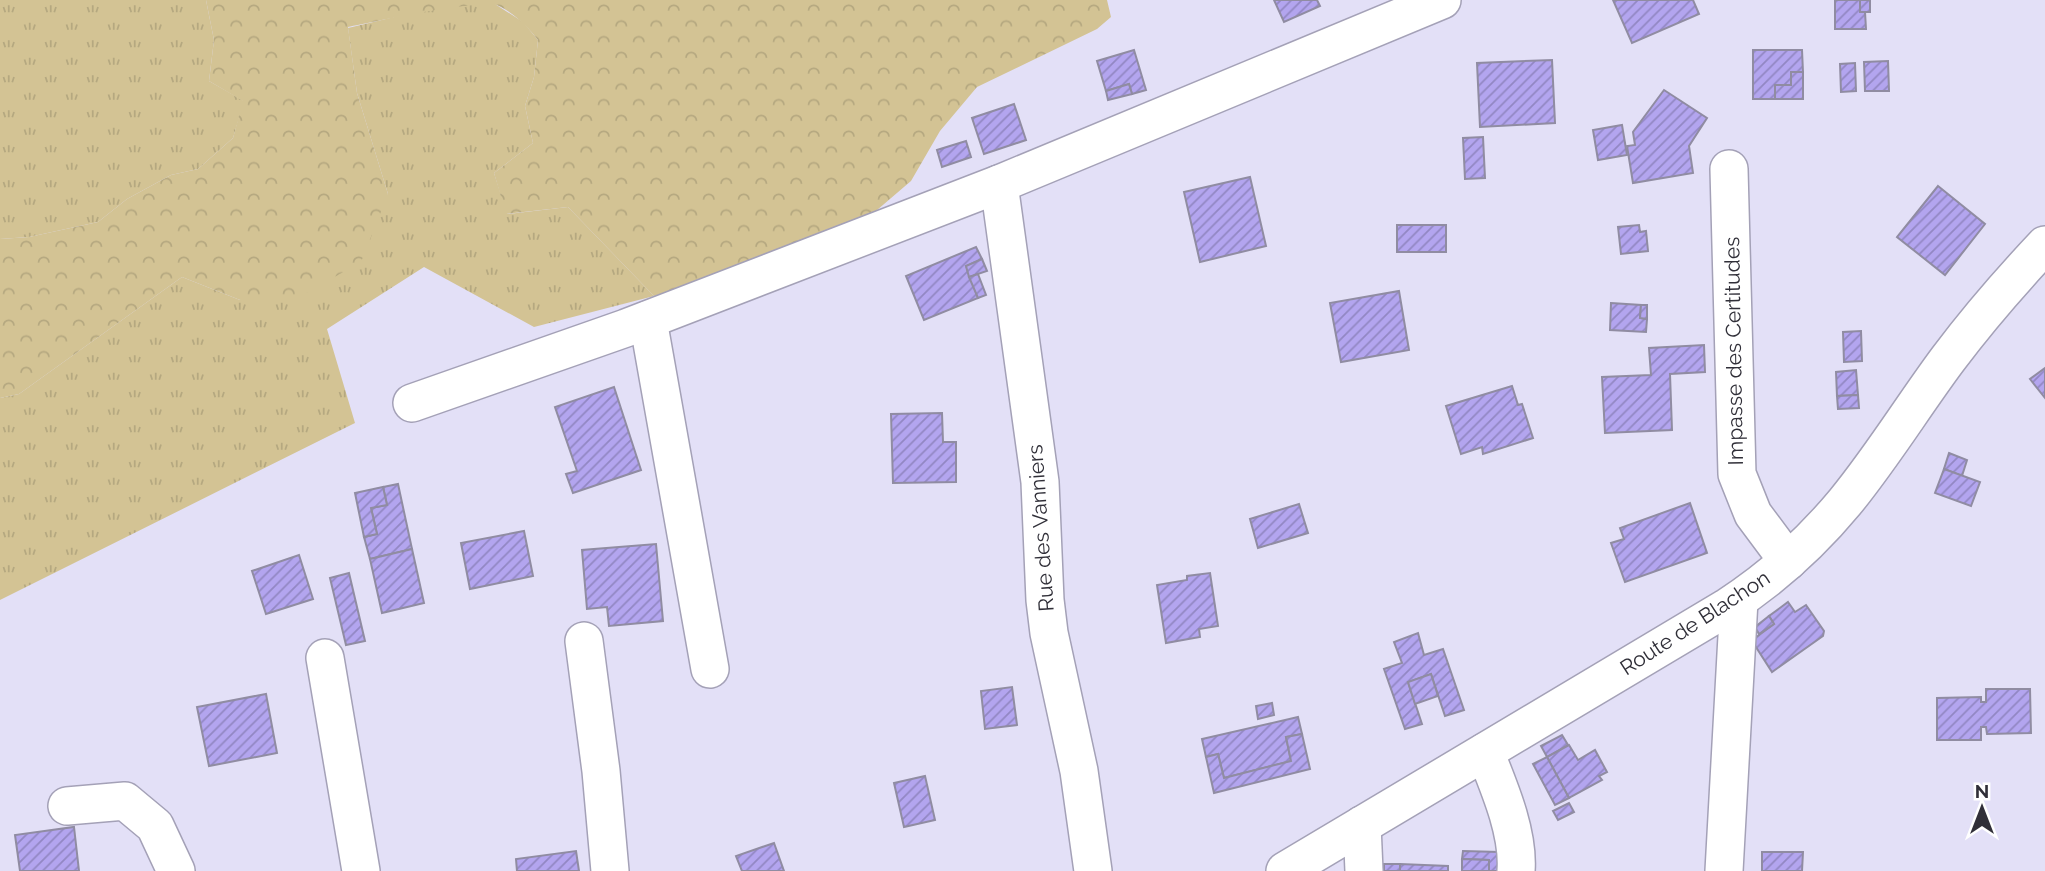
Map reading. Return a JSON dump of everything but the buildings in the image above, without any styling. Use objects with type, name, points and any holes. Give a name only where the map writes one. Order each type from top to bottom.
[{"type":"street","points":[[412,402],[648,320],[999,184],[1442,0]]},
{"type":"street","name":"Impasse des Certitudes","points":[[1729,169],[1737,474],[1753,514],[1788,561]]},
{"type":"street","name":"Rue des Vanniers","points":[[999,184],[1037,457],[1049,633],[1079,771],[1093,871]]},
{"type":"street","name":"Route de Blachon","points":[[1285,871],[1739,600],[1788,561],[1846,501],[1948,358],[2000,293],[2045,245]]},
{"type":"street","points":[[648,320],[709,669]]},
{"type":"street","points":[[1724,871],[1739,600]]},
{"type":"street","points":[[584,641],[601,771],[610,871]]},
{"type":"street","points":[[326,658],[361,871]]},
{"type":"street","points":[[1485,752],[1502,795],[1517,856],[1517,871]]},
{"type":"street","points":[[66,806],[125,801],[155,826],[176,871]]},
{"type":"street","points":[[1362,825],[1364,871]]},
{"type":"green space","points":[[0,0],[206,0],[214,40],[209,81],[244,101],[233,138],[198,169],[171,175],[127,199],[98,222],[29,237],[0,239]]},
{"type":"green space","points":[[206,0],[1107,0],[1111,17],[1097,29],[977,87],[940,131],[911,181],[856,228],[792,256],[654,296],[568,207],[506,214],[494,173],[533,143],[525,106],[534,77],[538,40],[520,20],[497,5],[485,4],[348,27],[357,93],[388,194],[361,262],[303,295],[240,300],[182,277],[19,394],[0,398],[0,239],[29,237],[98,222],[127,199],[171,175],[198,169],[233,138],[243,101],[209,81],[214,40]]},
{"type":"green space","points":[[449,4],[495,4],[523,22],[538,40],[534,77],[525,106],[533,143],[494,173],[507,214],[568,207],[654,296],[534,327],[424,267],[327,329],[355,423],[0,600],[0,398],[19,394],[182,277],[240,300],[388,194],[357,93],[348,28]]}]
